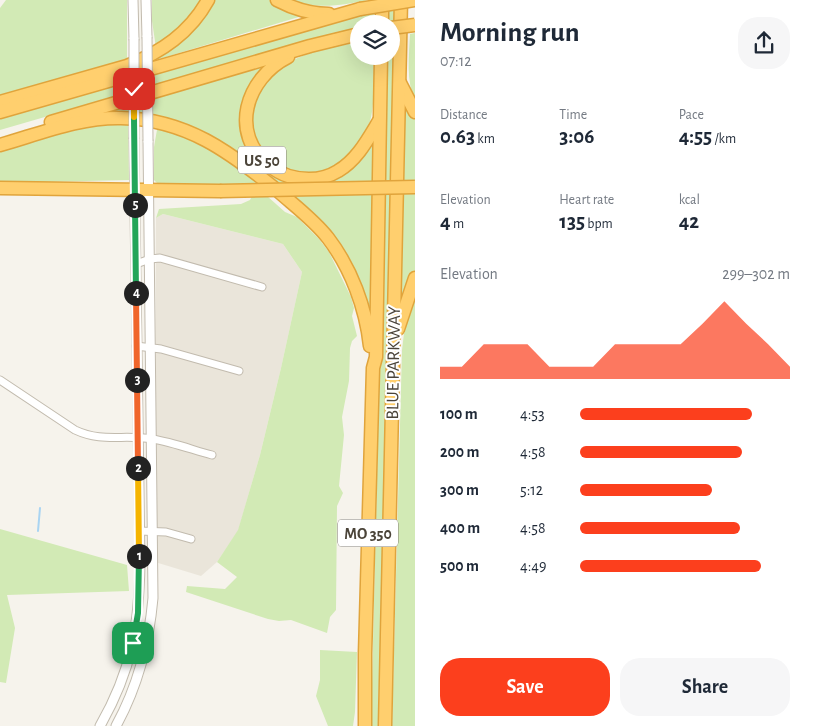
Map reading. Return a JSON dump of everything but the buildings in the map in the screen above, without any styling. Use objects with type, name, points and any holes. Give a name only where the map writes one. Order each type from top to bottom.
[{"type":"highway","points":[[0,102],[127,66],[144,58],[163,48],[176,38],[190,25],[208,0]]},
{"type":"highway","points":[[277,0],[310,13],[339,14]]},
{"type":"highway","points":[[382,0],[382,15]]},
{"type":"highway","name":"BLUE PARKWAY","points":[[385,723],[401,0]]},
{"type":"highway","points":[[0,112],[339,14],[415,0]]},
{"type":"highway","points":[[400,27],[415,25]]},
{"type":"highway","points":[[0,137],[310,46],[350,36]]},
{"type":"highway","name":"US 50","points":[[310,46],[282,60],[270,69],[252,92],[248,106],[247,132],[256,152],[264,162],[275,170],[301,179],[327,176],[338,171],[357,155],[379,121]]},
{"type":"highway","name":"BLUE PARKWAY","points":[[365,726],[365,654],[373,368],[376,357],[381,65]]},
{"type":"highway","points":[[398,81],[415,112]]},
{"type":"highway","points":[[0,145],[91,120],[120,118],[157,122],[177,127],[216,145],[233,156],[298,208],[327,237],[346,268],[358,297],[369,335],[373,368]]},
{"type":"highway","points":[[0,188],[220,191],[415,187]]},
{"type":"highway","points":[[393,348],[415,278]]},
{"type":"highway","points":[[360,726],[366,698]]},
{"type":"street","points":[[100,726],[113,704],[128,662],[135,636],[139,597],[133,0]]},
{"type":"street","points":[[116,726],[138,678],[148,637],[153,598],[146,0]]},
{"type":"street","points":[[136,264],[160,258],[262,287]]},
{"type":"street","points":[[136,346],[161,349],[238,371]]},
{"type":"street","points":[[0,380],[75,430],[84,434],[102,438],[152,439],[212,455]]},
{"type":"street","points":[[138,531],[166,532],[191,540]]},
{"type":"shaded area","points":[[163,214],[283,244],[302,272],[260,455],[238,531],[217,562],[201,576],[155,562],[156,218]]},
{"type":"green space","points":[[6,0],[127,0],[127,61],[0,98],[0,8]]},
{"type":"green space","points":[[152,0],[204,0],[194,15],[156,48],[152,21]]},
{"type":"green space","points":[[214,0],[273,0],[302,16],[156,60],[156,57]]},
{"type":"green space","points":[[290,0],[370,0],[320,6]]},
{"type":"green space","points":[[389,0],[396,0],[396,15],[388,15]]},
{"type":"green space","points":[[350,16],[350,30],[0,130],[0,118]]},
{"type":"green space","points":[[415,33],[415,102],[410,85],[409,68],[410,34]]},
{"type":"green space","points":[[350,44],[350,65],[374,65],[374,93],[371,120],[363,139],[349,158],[337,165],[313,173],[292,172],[274,162],[261,146],[254,127],[254,105],[263,84],[283,66],[320,50]]},
{"type":"green space","points":[[272,63],[253,83],[251,150],[310,183],[372,144],[371,319],[342,253],[218,142],[95,114]]},
{"type":"green space","points":[[387,65],[394,65],[378,726],[371,726]]},
{"type":"green space","points":[[405,100],[415,116],[415,274],[402,306],[400,301]]},
{"type":"green space","points":[[128,121],[129,180],[0,183],[0,150],[87,125]]},
{"type":"green space","points":[[158,124],[196,138],[266,186],[158,184],[154,180],[154,147]]},
{"type":"green space","points":[[252,196],[267,196],[285,212],[297,217],[319,239],[329,252],[351,297],[354,308],[352,316],[357,336],[352,341],[350,348],[349,381],[342,417],[344,435],[339,486],[343,493],[337,506],[336,610],[330,617],[327,633],[291,620],[279,621],[268,619],[186,592],[187,586],[225,589],[237,577],[217,562],[238,530],[260,455],[302,272],[283,244],[163,214],[156,218],[159,209],[241,204],[250,200]]},
{"type":"green space","points":[[415,289],[415,726],[392,726],[402,350],[405,325]]},
{"type":"green space","points":[[0,529],[127,565],[129,591],[7,595],[15,628],[6,683],[0,682]]},
{"type":"green space","points":[[320,650],[357,652],[353,726],[328,726],[316,696],[320,680]]},
{"type":"waterway","points":[[38,531],[40,508]]},
{"type":"route","points":[[133,643],[138,613],[140,564],[138,531],[134,89]]}]
